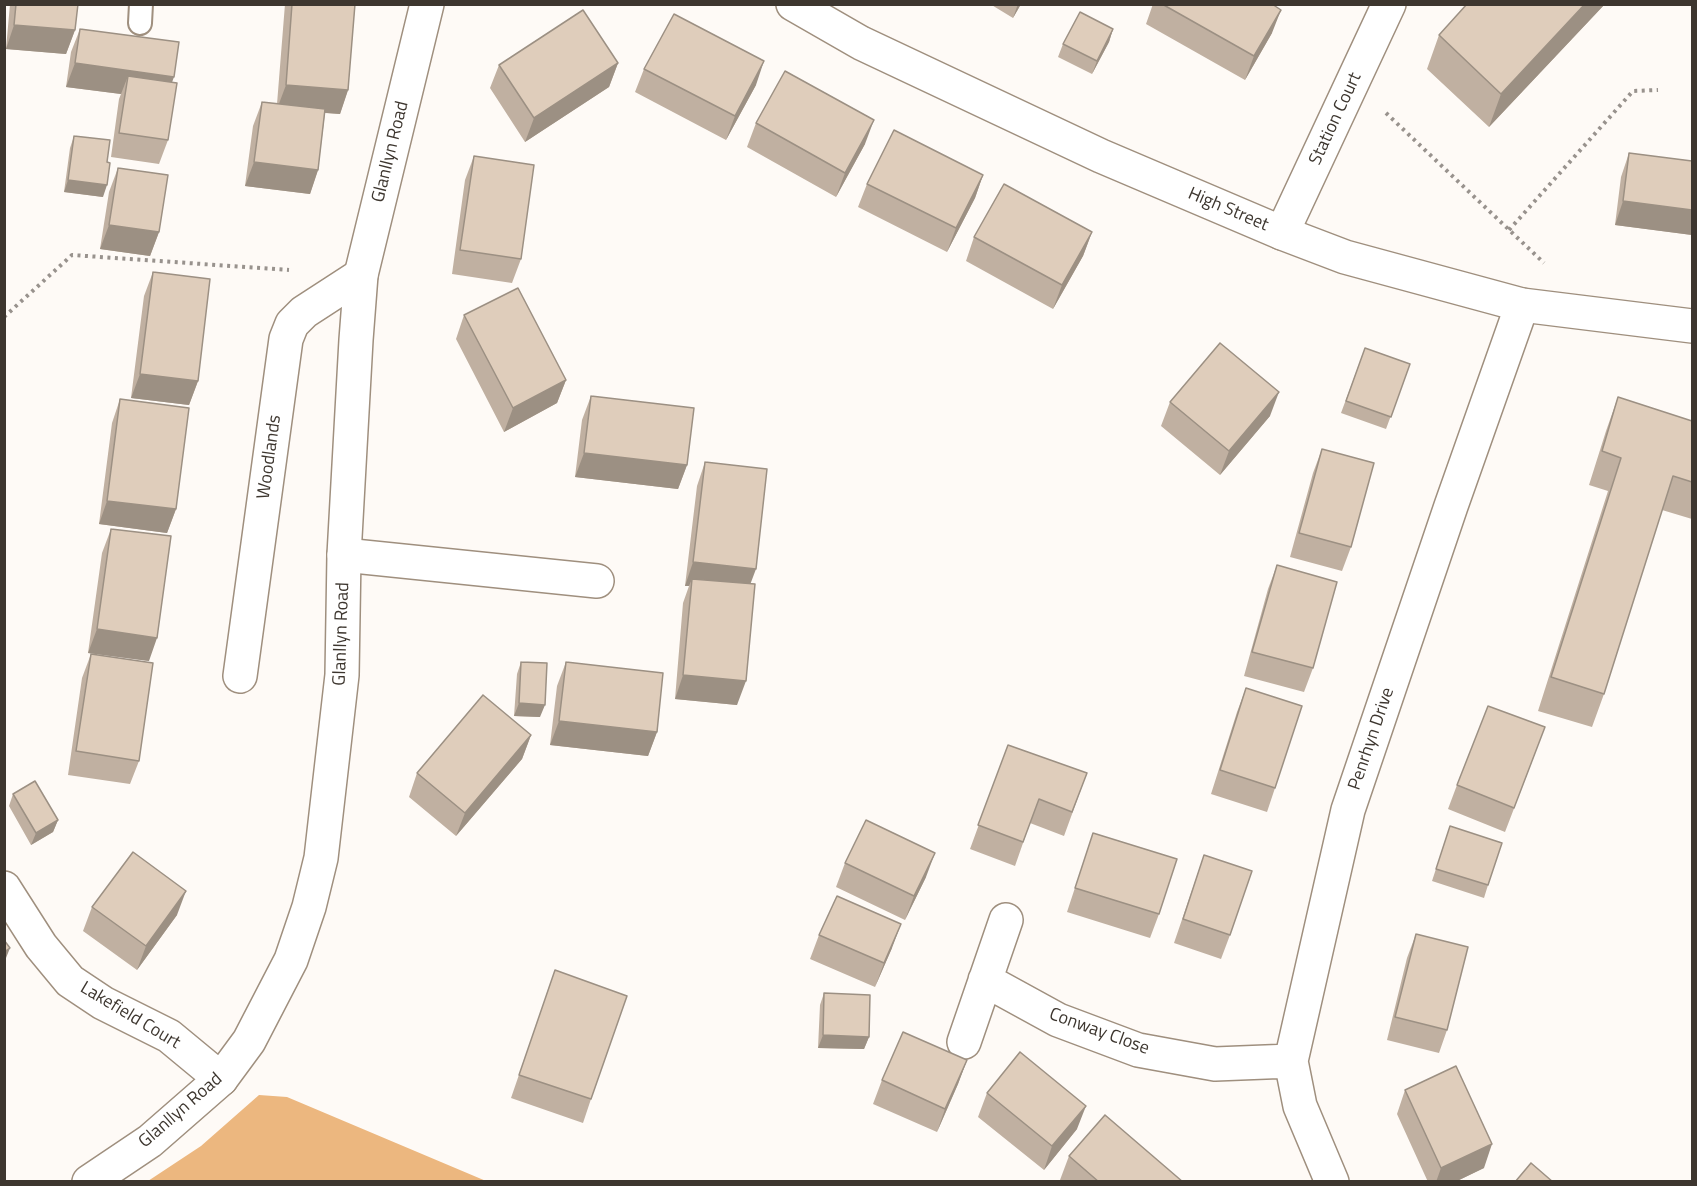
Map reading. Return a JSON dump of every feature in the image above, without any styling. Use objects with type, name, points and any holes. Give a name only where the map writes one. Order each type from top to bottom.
[{"type":"street","name":"Glanllyn Road","points":[[89,1182],[150,1141],[221,1078],[249,1041],[291,960],[309,907],[321,858],[342,675],[344,555],[361,275],[427,4]]},
{"type":"street","name":"High Street","points":[[793,4],[861,43],[1101,156],[1345,257],[1522,305],[1692,326]]},
{"type":"street","name":"Station Court","points":[[1282,232],[1389,4]]},
{"type":"street","name":"Woodlands","points":[[240,676],[286,339],[292,324],[304,312],[361,275]]},
{"type":"street","name":"Penrhyn Drive","points":[[1332,1182],[1300,1106],[1291,1061],[1348,810],[1447,517],[1522,305]]},
{"type":"street","points":[[344,555],[597,581]]},
{"type":"street","name":"Lakefield Court","points":[[4,888],[41,946],[70,981],[102,1003],[170,1036],[221,1078]]},
{"type":"street","points":[[964,1042],[1006,920]]},
{"type":"street","name":"Conway Close","points":[[985,980],[1058,1020],[1138,1050],[1215,1064],[1291,1061]]},
{"type":"path","points":[[1353,82],[1550,269]]},
{"type":"path","points":[[1509,230],[1633,91],[1658,90]]},
{"type":"path","points":[[4,317],[72,255],[292,271]]},
{"type":"shaded area","points":[[259,1095],[287,1097],[486,1181],[148,1181],[201,1146]]},
{"type":"building","points":[[16,4],[78,4],[75,30],[14,25]]},
{"type":"building","points":[[292,4],[355,4],[348,90],[286,85]]},
{"type":"building","points":[[1162,4],[1272,4],[1281,10],[1254,56]]},
{"type":"building","points":[[1467,4],[1585,4],[1501,94],[1439,35]]},
{"type":"building","points":[[583,10],[618,63],[534,118],[499,65]]},
{"type":"building","points":[[1080,12],[1113,29],[1097,61],[1063,44]]},
{"type":"building","points":[[674,14],[764,61],[735,116],[644,69]]},
{"type":"building","points":[[80,29],[179,42],[174,77],[75,63]]},
{"type":"building","points":[[785,71],[874,120],[845,173],[756,123]]},
{"type":"building","points":[[128,76],[177,83],[168,140],[119,133]]},
{"type":"building","points":[[262,102],[325,109],[318,170],[254,162]]},
{"type":"building","points":[[894,130],[983,175],[956,228],[867,184]]},
{"type":"building","points":[[74,136],[110,140],[107,185],[68,180]]},
{"type":"building","points":[[1629,153],[1692,161],[1692,210],[1623,201]]},
{"type":"building","points":[[474,156],[534,165],[521,259],[460,250]]},
{"type":"building","points":[[118,168],[168,175],[159,232],[109,225]]},
{"type":"building","points":[[1004,184],[1092,232],[1062,285],[974,237]]},
{"type":"building","points":[[153,272],[210,279],[198,381],[140,374]]},
{"type":"building","points":[[518,288],[566,380],[513,408],[464,315]]},
{"type":"building","points":[[1220,343],[1279,392],[1229,451],[1170,402]]},
{"type":"building","points":[[1365,348],[1410,364],[1391,417],[1346,401]]},
{"type":"building","points":[[591,396],[694,408],[687,465],[584,453]]},
{"type":"building","points":[[1618,397],[1692,421],[1692,482],[1673,476],[1604,694],[1551,677],[1621,458],[1602,451]]},
{"type":"building","points":[[120,399],[189,408],[176,509],[107,501]]},
{"type":"building","points":[[1322,449],[1374,463],[1351,547],[1299,533]]},
{"type":"building","points":[[705,462],[767,469],[756,569],[693,562]]},
{"type":"building","points":[[111,529],[171,536],[157,638],[97,629]]},
{"type":"building","points":[[1277,565],[1337,582],[1313,668],[1252,652]]},
{"type":"building","points":[[692,579],[755,584],[746,681],[683,675]]},
{"type":"building","points":[[91,654],[153,663],[139,761],[76,751]]},
{"type":"building","points":[[521,662],[547,663],[545,705],[519,703]]},
{"type":"building","points":[[566,662],[663,673],[657,732],[559,721]]},
{"type":"building","points":[[1246,688],[1302,706],[1275,788],[1220,770]]},
{"type":"building","points":[[483,695],[531,735],[465,813],[417,773]]},
{"type":"building","points":[[1488,706],[1545,727],[1514,808],[1457,785]]},
{"type":"building","points":[[1008,745],[1087,773],[1072,812],[1039,799],[1023,842],[978,825]]},
{"type":"building","points":[[35,781],[58,820],[36,833],[13,794]]},
{"type":"building","points":[[866,820],[935,853],[914,896],[845,863]]},
{"type":"building","points":[[1450,826],[1502,843],[1488,885],[1436,869]]},
{"type":"building","points":[[1093,833],[1177,859],[1159,914],[1075,888]]},
{"type":"building","points":[[133,852],[186,891],[146,946],[92,907]]},
{"type":"building","points":[[1204,855],[1252,871],[1230,935],[1183,919]]},
{"type":"building","points":[[837,896],[901,924],[884,963],[819,935]]},
{"type":"building","points":[[1416,934],[1468,947],[1447,1030],[1395,1017]]},
{"type":"building","points":[[4,940],[10,948],[4,952]]},
{"type":"building","points":[[555,970],[627,996],[591,1099],[519,1075]]},
{"type":"building","points":[[824,993],[870,995],[869,1037],[823,1035]]},
{"type":"building","points":[[903,1032],[967,1060],[945,1109],[882,1080]]},
{"type":"building","points":[[1020,1052],[1086,1106],[1052,1146],[987,1093]]},
{"type":"building","points":[[1456,1066],[1492,1144],[1441,1168],[1405,1090]]},
{"type":"building","points":[[1105,1115],[1183,1182],[1099,1182],[1069,1156]]},
{"type":"building","points":[[1531,1163],[1553,1182],[1515,1182]]}]
